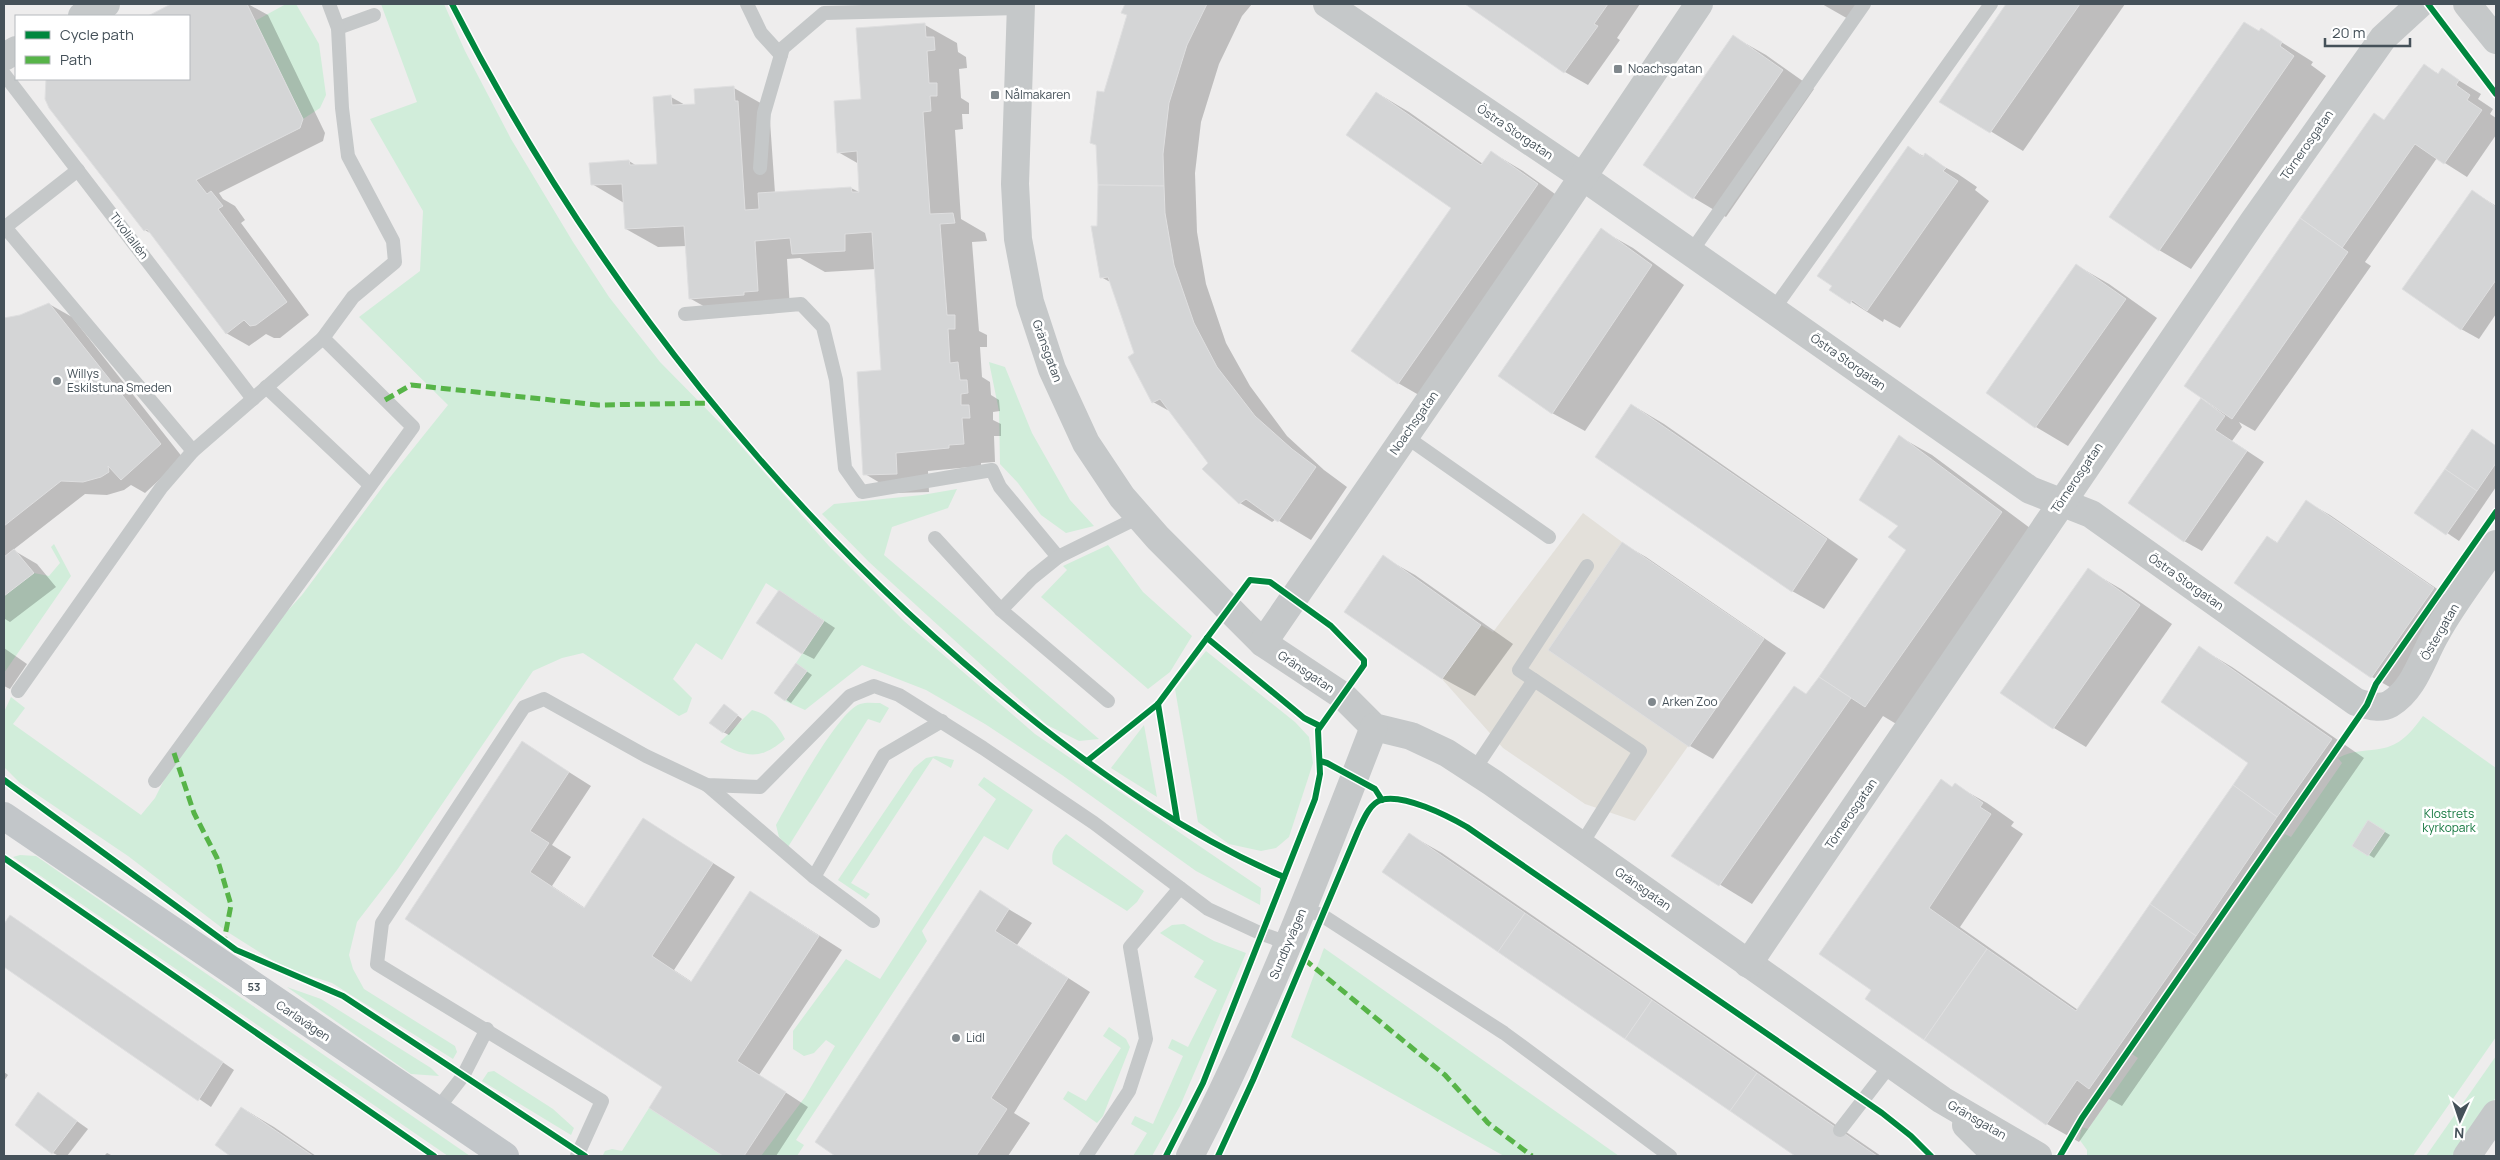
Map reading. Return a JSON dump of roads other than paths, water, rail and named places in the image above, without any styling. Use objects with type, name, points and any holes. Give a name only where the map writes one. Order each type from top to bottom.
[{"type":"main road","name":"Carlavägen","points":[[4,817],[505,1156]]},
{"type":"street","points":[[84,15],[106,4]]},
{"type":"street","name":"Östra Storgatan","points":[[1327,4],[1583,177],[2030,490],[2060,504],[2091,514],[2356,702],[2375,707]]},
{"type":"street","name":"Noachsgatan","points":[[1263,643],[1583,177],[1699,4]]},
{"type":"street","name":"Törnerosgatan","points":[[1748,964],[2060,504],[2383,38],[2420,4]]},
{"type":"street","points":[[2467,4],[2496,40]]},
{"type":"street","name":"Gränsgatan","points":[[1021,6],[1015,184],[1018,239],[1030,302],[1052,369],[1086,444],[1122,497],[1139,517],[1263,643],[1343,696],[1374,727],[1411,736],[1446,753],[1474,770],[1942,1100],[2038,1156]]},
{"type":"street","points":[[4,57],[15,51]]},
{"type":"street","name":"Östergatan","points":[[2375,707],[2388,705],[2408,688],[2436,634],[2496,544]]},
{"type":"street","name":"Sundbyvägen","points":[[1190,1156],[1214,1109],[1288,943],[1374,727]]},
{"type":"street","name":"Gränsgatan","points":[[1942,1100],[1997,1156]]},
{"type":"street","points":[[2467,1156],[2496,1114]]},
{"type":"lane","points":[[18,691],[161,488],[193,451],[323,338],[353,297],[395,262],[393,241],[348,156],[342,108],[338,28],[329,4]]},
{"type":"lane","points":[[747,4],[761,33],[781,55]]},
{"type":"lane","points":[[1691,252],[1864,4]]},
{"type":"lane","points":[[1773,310],[1991,4]]},
{"type":"lane","points":[[760,168],[764,113],[781,55],[784,48],[824,13],[848,8],[1021,6]]},
{"type":"lane","points":[[338,28],[374,15]]},
{"type":"lane","name":"Tivoliallén","points":[[4,74],[253,399]]},
{"type":"lane","points":[[78,170],[4,227],[193,451]]},
{"type":"lane","points":[[685,314],[801,304],[823,327],[836,380],[844,468],[862,492],[992,470],[1000,488],[1058,557]]},
{"type":"lane","points":[[154,780],[413,427],[323,338]]},
{"type":"lane","points":[[266,387],[370,485]]},
{"type":"lane","points":[[1405,436],[1549,537]]},
{"type":"lane","points":[[1002,610],[1032,578],[1058,557],[1109,534],[1139,517]]},
{"type":"lane","points":[[935,538],[1002,610],[1108,701]]},
{"type":"lane","points":[[1581,845],[1640,751],[1519,670],[1587,566]]},
{"type":"lane","points":[[1474,770],[1534,680]]},
{"type":"lane","points":[[707,785],[760,786],[850,696],[874,686],[899,695],[942,721],[1094,823],[1208,908],[1262,934],[1288,943]]},
{"type":"lane","points":[[577,1156],[602,1101],[487,1029],[377,964],[382,923],[524,707],[544,699],[646,756],[707,785],[814,877],[873,922]]},
{"type":"lane","points":[[814,877],[884,754],[942,721]]},
{"type":"lane","points":[[1086,1156],[1130,1091],[1146,1040],[1130,947],[1180,888]]},
{"type":"lane","points":[[1303,908],[1323,916],[1504,1033],[1670,1156]]},
{"type":"lane","points":[[436,1111],[463,1076],[487,1029]]},
{"type":"lane","points":[[1840,1130],[1891,1064]]},
{"type":"place","name":"Noachsgatan","points":[[1618,69]]},
{"type":"place","name":"Nålmakaren","points":[[995,95]]},
{"type":"place","name":"Willys Eskilstuna Smeden","points":[[57,381]]},
{"type":"place","name":"Arken Zoo","points":[[1652,702]]},
{"type":"place","name":"Lidl","points":[[956,1038]]},
{"type":"park label","name":"Klostrets kyrkopark","points":[[2449,821]]}]
